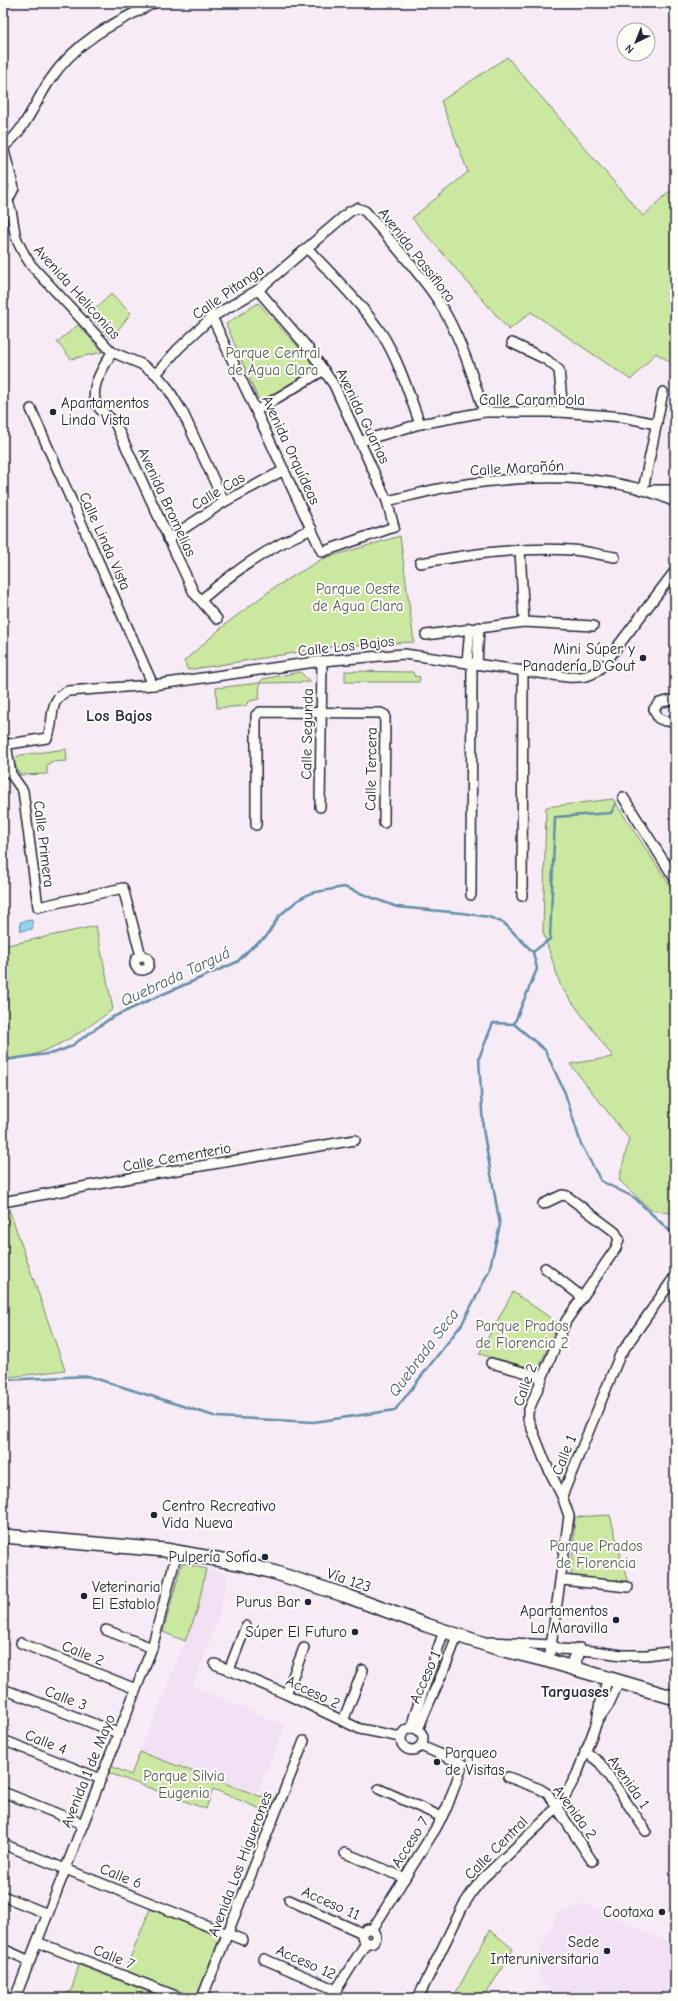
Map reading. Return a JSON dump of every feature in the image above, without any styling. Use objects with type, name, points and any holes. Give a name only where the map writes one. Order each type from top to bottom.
[{"type":"main road","name":"Vía 123","points":[[3,1536],[177,1552],[232,1562],[273,1572],[344,1595],[444,1631],[497,1648],[549,1661],[675,1698]]},
{"type":"main road","points":[[576,1669],[574,1660],[579,1650]]},
{"type":"street","points":[[3,147],[16,135],[50,80],[72,52],[96,33],[154,3]]},
{"type":"street","name":"Avenida Heliconias","points":[[3,147],[14,188],[6,196],[16,237],[22,252],[32,265],[112,352],[141,364],[156,374],[168,388],[183,413],[224,502]]},
{"type":"street","name":"Calle Pitanga","points":[[156,374],[178,349],[212,316],[258,290],[308,249],[349,212],[358,208]]},
{"type":"street","name":"Avenida Passiflora","points":[[358,208],[365,211],[437,299],[449,320],[473,377],[484,412]]},
{"type":"street","points":[[308,249],[366,313],[382,335],[395,360],[420,424]]},
{"type":"street","name":"Avenida Guarias","points":[[258,290],[324,370],[334,385],[388,501],[394,527],[322,552]]},
{"type":"street","name":"Avenida Orquídeas","points":[[212,316],[322,552]]},
{"type":"street","points":[[512,343],[547,360],[559,370],[562,400],[560,412]]},
{"type":"street","name":"Avenida Bromelias","points":[[112,352],[98,378],[94,390],[94,397],[98,406],[116,423],[194,593],[217,619]]},
{"type":"street","points":[[257,410],[324,370]]},
{"type":"street","points":[[646,490],[663,392]]},
{"type":"street","name":"Calle Linda Vista","points":[[31,409],[153,685]]},
{"type":"street","name":"Calle Carambola","points":[[361,441],[420,424],[484,412],[560,412],[623,417],[658,424]]},
{"type":"street","name":"Calle Cas","points":[[168,539],[224,502],[284,470]]},
{"type":"street","name":"Calle Marañón","points":[[388,501],[451,486],[531,479],[564,479],[646,490],[675,490]]},
{"type":"street","name":"Calle Marañón","points":[[646,490],[675,502]]},
{"type":"street","points":[[201,600],[222,581],[260,554],[288,538],[312,529]]},
{"type":"street","points":[[520,550],[524,622]]},
{"type":"street","points":[[420,562],[486,552],[520,550],[574,550],[614,557]]},
{"type":"street","name":"Calle Los Bajos","points":[[4,744],[47,738],[54,704],[58,697],[68,691],[153,685],[203,679],[322,660],[404,654],[583,678],[596,673],[647,610],[675,571]]},
{"type":"street","points":[[426,635],[524,622],[593,626]]},
{"type":"street","points":[[471,896],[472,663],[474,628]]},
{"type":"street","name":"Calle Segunda","points":[[320,807],[322,660]]},
{"type":"street","points":[[522,896],[523,670]]},
{"type":"street","points":[[675,699],[659,703],[654,709],[654,712],[661,720],[675,720]]},
{"type":"street","points":[[256,825],[256,715],[258,712],[321,711]]},
{"type":"street","name":"Calle Tercera","points":[[321,711],[382,713],[385,715],[384,823]]},
{"type":"street","points":[[4,744],[11,774]]},
{"type":"street","name":"Calle Primera","points":[[3,769],[11,774],[23,791],[38,907],[123,888],[141,956]]},
{"type":"street","points":[[623,797],[675,879]]},
{"type":"street","name":"Calle Cementerio","points":[[3,1202],[141,1176],[355,1140]]},
{"type":"street","name":"Calle 2","points":[[543,1204],[562,1195],[567,1196],[615,1232],[619,1239],[616,1248],[566,1321],[528,1412],[528,1419],[546,1464],[562,1496]]},
{"type":"street","points":[[545,1268],[582,1297]]},
{"type":"street","name":"Calle 1","points":[[549,1661],[562,1580],[569,1516],[562,1496],[620,1355],[673,1278]]},
{"type":"street","points":[[491,1363],[542,1377]]},
{"type":"street","name":"Avenida 1 de Mayo","points":[[16,1998],[65,1868],[152,1648],[177,1552]]},
{"type":"street","points":[[562,1580],[628,1587]]},
{"type":"street","points":[[229,1670],[246,1626]]},
{"type":"street","points":[[106,1630],[152,1648]]},
{"type":"street","name":"Acceso 1","points":[[415,1729],[444,1631]]},
{"type":"street","name":"Acceso 1","points":[[426,1695],[442,1677],[457,1635]]},
{"type":"street","points":[[478,1641],[552,1645],[559,1649],[622,1655],[646,1655],[675,1651]]},
{"type":"street","name":"Calle 2","points":[[20,1643],[136,1689]]},
{"type":"street","points":[[286,1694],[304,1648]]},
{"type":"street","points":[[437,1651],[451,1654]]},
{"type":"street","name":"Acceso 2","points":[[215,1664],[286,1694],[360,1729],[401,1737]]},
{"type":"street","points":[[343,1721],[363,1670]]},
{"type":"street","name":"Calle Central","points":[[418,1998],[462,1906],[472,1892],[483,1878],[557,1807],[572,1785],[597,1722],[600,1702],[613,1681]]},
{"type":"street","name":"Calle 3","points":[[3,1689],[118,1733]]},
{"type":"street","points":[[415,1729],[423,1736],[421,1746],[414,1750],[407,1749],[402,1744],[401,1737],[404,1731],[415,1729]]},
{"type":"street","name":"Calle 4","points":[[3,1740],[101,1779]]},
{"type":"street","name":"Avenida Los Higuerones","points":[[202,1998],[304,1741]]},
{"type":"street","name":"Acceso 7","points":[[372,1930],[442,1817],[463,1764],[421,1746]]},
{"type":"street","name":"Avenida 1","points":[[585,1751],[600,1763],[646,1831]]},
{"type":"street","name":"Avenida 2","points":[[508,1777],[540,1788],[548,1794],[592,1860]]},
{"type":"street","points":[[379,1789],[442,1817]]},
{"type":"street","points":[[3,1792],[83,1824]]},
{"type":"street","name":"Calle 6","points":[[3,1844],[243,1940]]},
{"type":"street","points":[[345,1853],[405,1878]]},
{"type":"street","points":[[3,1896],[48,1914]]},
{"type":"street","name":"Acceso 11","points":[[289,1900],[362,1932]]},
{"type":"street","points":[[365,1930],[372,1930],[375,1933],[375,1940],[372,1943],[366,1943],[362,1940],[362,1932],[365,1930]]},
{"type":"street","name":"Calle 7","points":[[37,1942],[181,1998]]},
{"type":"street","points":[[334,1994],[366,1943]]},
{"type":"street","points":[[3,1949],[30,1960]]},
{"type":"street","name":"Acceso 12","points":[[264,1959],[334,1994]]},
{"type":"shaded area","points":[[206,1569],[228,1574],[219,1616],[193,1686],[285,1726],[257,1795],[140,1752],[197,1612]]},
{"type":"shaded area","name":"Sede Interuniversitaria","points":[[581,1905],[588,1905],[675,1945],[675,1998],[552,1997],[538,1974],[537,1956],[559,1910],[568,1911]]},
{"type":"green space","points":[[507,57],[643,216],[675,187],[675,354],[670,362],[656,353],[631,380],[531,312],[509,330],[412,218],[468,172],[441,101]]},
{"type":"green space","points":[[111,294],[131,313],[111,339],[89,315]]},
{"type":"green space","name":"Parque Central de Agua Clara","points":[[258,303],[311,361],[310,368],[304,376],[266,400],[258,399],[226,324]]},
{"type":"green space","points":[[78,325],[103,352],[71,359],[57,342]]},
{"type":"green space","name":"Parque Oeste de Agua Clara","points":[[400,536],[414,642],[337,646],[188,670],[184,661],[227,623],[275,587],[322,559]]},
{"type":"green space","points":[[345,671],[413,672],[414,676],[420,677],[419,682],[345,682]]},
{"type":"green space","points":[[300,672],[311,682],[260,683],[259,699],[250,701],[245,706],[217,708],[216,688],[259,683],[263,679]]},
{"type":"green space","points":[[66,749],[67,761],[51,762],[47,765],[47,774],[20,775],[12,759],[21,755]]},
{"type":"green space","points":[[613,799],[675,893],[675,1214],[651,1210],[619,1180],[629,1139],[570,1064],[613,1057],[561,987],[543,932],[546,807]]},
{"type":"green space","points":[[96,926],[113,1009],[88,1027],[61,1043],[33,1055],[3,1061],[3,946]]},
{"type":"green space","points":[[3,1209],[9,1209],[65,1370],[3,1378]]},
{"type":"green space","name":"Parque Prados de Florencia 2","points":[[513,1292],[558,1323],[538,1370],[479,1354]]},
{"type":"green space","name":"Parque Prados de Florencia","points":[[610,1515],[628,1584],[571,1576],[575,1517]]},
{"type":"green space","points":[[182,1563],[206,1569],[197,1612],[185,1641],[163,1632]]},
{"type":"green space","name":"Parque Silvia Eugenia","points":[[140,1752],[262,1797],[264,1793],[276,1798],[270,1813],[213,1789],[206,1809],[109,1773],[111,1766],[131,1775]]},
{"type":"green space","points":[[150,1909],[220,1937],[196,1998],[125,1970]]},
{"type":"green space","points":[[490,1930],[513,1949],[484,1998],[453,1998]]},
{"type":"green space","points":[[79,1965],[164,1998],[55,1998],[71,1991]]},
{"type":"water","points":[[32,920],[33,929],[21,931],[20,922]]},
{"type":"waterway","points":[[533,952],[550,939],[555,817],[611,813],[616,803]]},
{"type":"waterway","name":"Quebrada Targuá","points":[[3,1060],[54,1053],[70,1047],[111,1018],[237,962],[253,946],[266,937],[279,916],[298,900],[311,893],[344,887],[397,907],[489,917],[504,923],[533,952],[537,969],[514,1024]]},
{"type":"waterway","name":"Quebrada Seca","points":[[3,1380],[88,1376],[217,1417],[314,1422],[395,1410],[462,1324],[489,1271],[500,1225],[483,1129],[479,1058],[493,1023],[514,1024],[545,1050],[565,1093],[581,1144],[601,1181],[635,1198],[675,1236]]},
{"type":"place","name":"Apartamentos Linda Vista","points":[[53,412]]},
{"type":"place","name":"Mini Súper y Panadería D'Gout","points":[[643,658]]},
{"type":"place","name":"Centro Recreativo Vida Nueva","points":[[154,1515]]},
{"type":"place","name":"Pulpería Sofía","points":[[265,1557]]},
{"type":"place","name":"Veterinaria El Establo","points":[[84,1596]]},
{"type":"place","name":"Purus Bar","points":[[308,1602]]},
{"type":"place","name":"Apartamentos La Maravilla","points":[[616,1620]]},
{"type":"place","name":"Súper El Futuro","points":[[355,1632]]},
{"type":"place","name":"Parqueo de Visitas","points":[[437,1762]]},
{"type":"place","name":"Cootaxa","points":[[662,1912]]},
{"type":"place","name":"Sede Interuniversitaria","points":[[607,1951]]},
{"type":"district","name":"Los Bajos","points":[[119,715]]},
{"type":"district","name":"Targuases","points":[[575,1691]]}]
